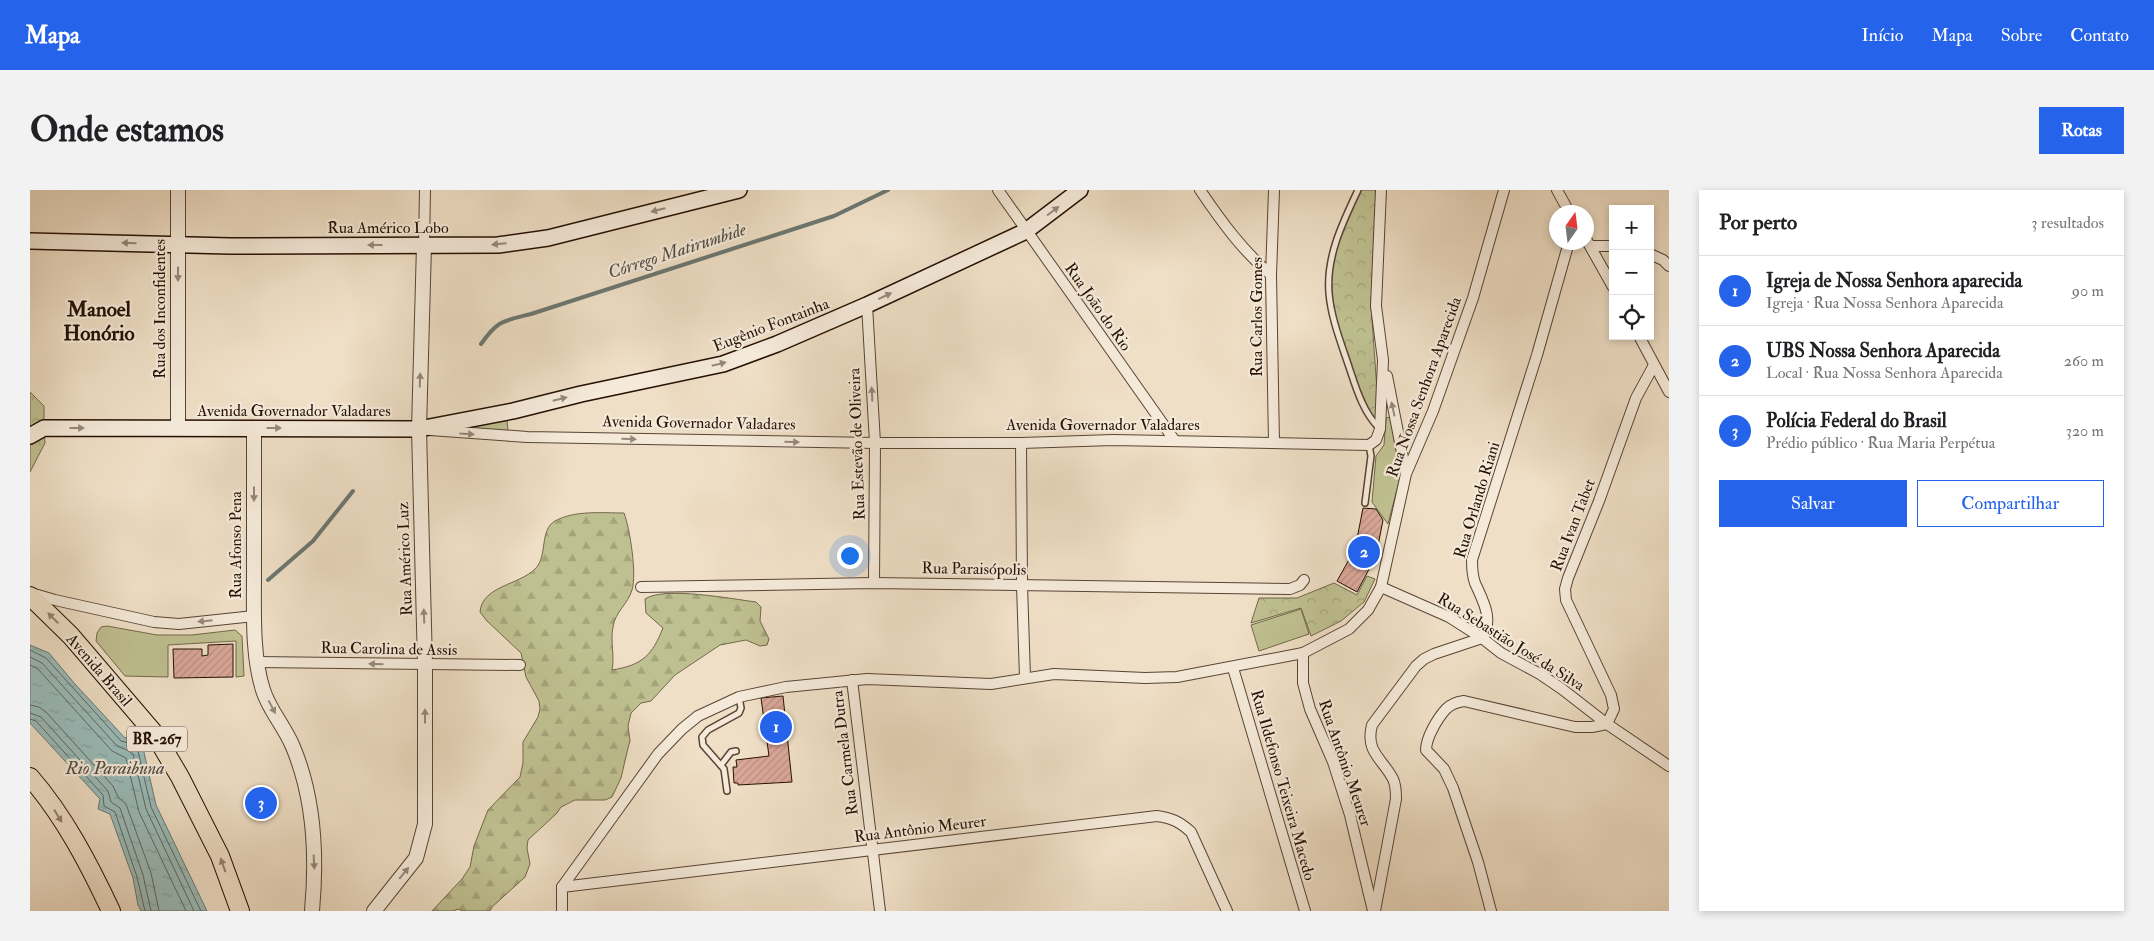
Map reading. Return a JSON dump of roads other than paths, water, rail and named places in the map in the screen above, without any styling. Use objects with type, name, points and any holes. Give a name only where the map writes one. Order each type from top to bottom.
[{"type":"highway","name":"Avenida Brasil","points":[[30,594],[71,636],[154,732],[180,777],[220,856],[240,911]]},
{"type":"highway","points":[[34,785],[88,864],[111,911]]},
{"type":"main road","name":"Rua Américo Lobo","points":[[30,241],[178,245],[498,245],[548,238],[739,190]]},
{"type":"main road","name":"Eugênio Fontainha","points":[[419,429],[513,411],[581,394],[724,364],[777,344],[867,305],[1026,231],[1080,190]]},
{"type":"main road","name":"Avenida Governador Valadares","points":[[30,436],[44,428],[419,429]]},
{"type":"street","name":"Rua dos Inconfidentes","points":[[178,190],[178,428]]},
{"type":"street","name":"Rua Américo Luz","points":[[374,911],[416,858],[425,824],[425,665],[419,429],[425,190]]},
{"type":"street","name":"Rua João do Rio","points":[[998,190],[1174,441]]},
{"type":"street","points":[[1200,190],[1228,230],[1248,254],[1271,275]]},
{"type":"street","name":"Rua Carlos Gomes","points":[[1274,190],[1271,275],[1274,443]]},
{"type":"street","name":"Rua Nossa Senhora Aparecida","points":[[562,887],[658,754],[682,729],[698,716],[738,698],[786,687],[867,679],[991,684],[1054,674],[1146,678],[1177,677],[1233,668],[1304,653],[1349,628],[1368,610],[1382,587],[1406,474],[1433,411],[1473,298],[1504,190]]},
{"type":"street","points":[[1557,190],[1565,205]]},
{"type":"street","points":[[1384,192],[1376,306],[1383,360],[1406,474]]},
{"type":"street","points":[[1594,243],[1609,245]]},
{"type":"street","name":"Rua Orlando Riani","points":[[1482,638],[1486,631],[1487,613],[1481,593],[1475,583],[1472,572],[1472,560],[1538,355],[1567,250]]},
{"type":"street","points":[[1593,250],[1609,280]]},
{"type":"street","points":[[1654,256],[1663,260],[1669,266]]},
{"type":"street","name":"Rua Estevão de Oliveira","points":[[867,305],[875,443],[874,583]]},
{"type":"street","points":[[1641,340],[1669,392]]},
{"type":"street","points":[[1369,445],[1376,440],[1380,429],[1383,360]]},
{"type":"street","name":"Rua Ivan Tabet","points":[[1607,724],[1614,709],[1611,695],[1572,615],[1566,600],[1565,589],[1599,501],[1628,417],[1654,365]]},
{"type":"street","name":"Rua Afonso Pena","points":[[254,428],[254,616],[258,662],[263,690],[292,744],[302,773],[314,848],[315,880],[312,911]]},
{"type":"street","name":"Avenida Governador Valadares","points":[[419,429],[451,433],[527,437],[875,443],[1021,443],[1113,440],[1369,445]]},
{"type":"street","points":[[1021,443],[1022,585],[1026,678]]},
{"type":"street","name":"Rua Paraisópolis","points":[[641,587],[874,583],[1290,589],[1300,585],[1304,580]]},
{"type":"street","name":"Rua Sebastião José da Silva","points":[[1382,587],[1422,604],[1482,638],[1501,653],[1562,688],[1607,724],[1669,766]]},
{"type":"street","points":[[30,594],[179,624],[254,616]]},
{"type":"street","points":[[1374,911],[1396,799],[1396,787],[1393,779],[1371,745],[1372,725],[1416,666],[1424,659],[1482,638]]},
{"type":"street","name":"Rua Antônio Meurer","points":[[1304,653],[1304,683],[1310,709],[1333,762],[1350,815],[1374,911]]},
{"type":"street","name":"Rua Carolina de Assis","points":[[258,662],[520,665]]},
{"type":"street","name":"Rua Ildefonso Teixeira Macedo","points":[[1233,668],[1305,911]]},
{"type":"street","name":"Rua Carmela Dutra","points":[[852,680],[880,911]]},
{"type":"street","points":[[1491,911],[1478,862],[1453,788],[1444,769],[1426,750],[1426,744],[1446,709],[1454,703],[1470,701],[1575,727],[1592,727],[1607,724]]},
{"type":"street","name":"Rua Antônio Meurer","points":[[562,887],[1157,816],[1170,817],[1181,822],[1191,832],[1227,911]]},
{"type":"street","points":[[562,887],[562,911]]},
{"type":"lane","points":[[1358,190],[1340,229],[1331,261],[1329,292],[1336,328],[1357,392],[1372,421],[1380,429]]},
{"type":"lane","points":[[1365,504],[1371,456],[1369,445]]},
{"type":"lane","points":[[727,791],[724,769],[703,745],[702,737],[708,730],[737,715],[741,708],[738,698]]},
{"type":"lane","points":[[721,765],[731,752],[736,752]]},
{"type":"water","name":"Rio Paraibuna","points":[[30,645],[49,653],[125,738],[130,737],[143,748],[156,805],[207,911],[141,911],[138,905],[133,878],[110,814],[98,809],[100,799],[30,723]]},
{"type":"waterway","name":"Córrego Matirumbide","points":[[481,344],[492,330],[507,320],[531,314],[834,216],[888,190]]},
{"type":"waterway","name":"Córrego Matirumbide","points":[[268,580],[313,541],[353,491]]},
{"type":"waterway","points":[[135,747],[140,738]]},
{"type":"place","name":"UBS Nossa Senhora Aparecida","points":[[1364,552]]},
{"type":"place","name":"Igreja de Nossa Senhora aparecida","points":[[776,727]]},
{"type":"place","name":"Polícia Federal do Brasil","points":[[261,803]]},
{"type":"district","name":"Manoel Honório","points":[[99,321]]}]
